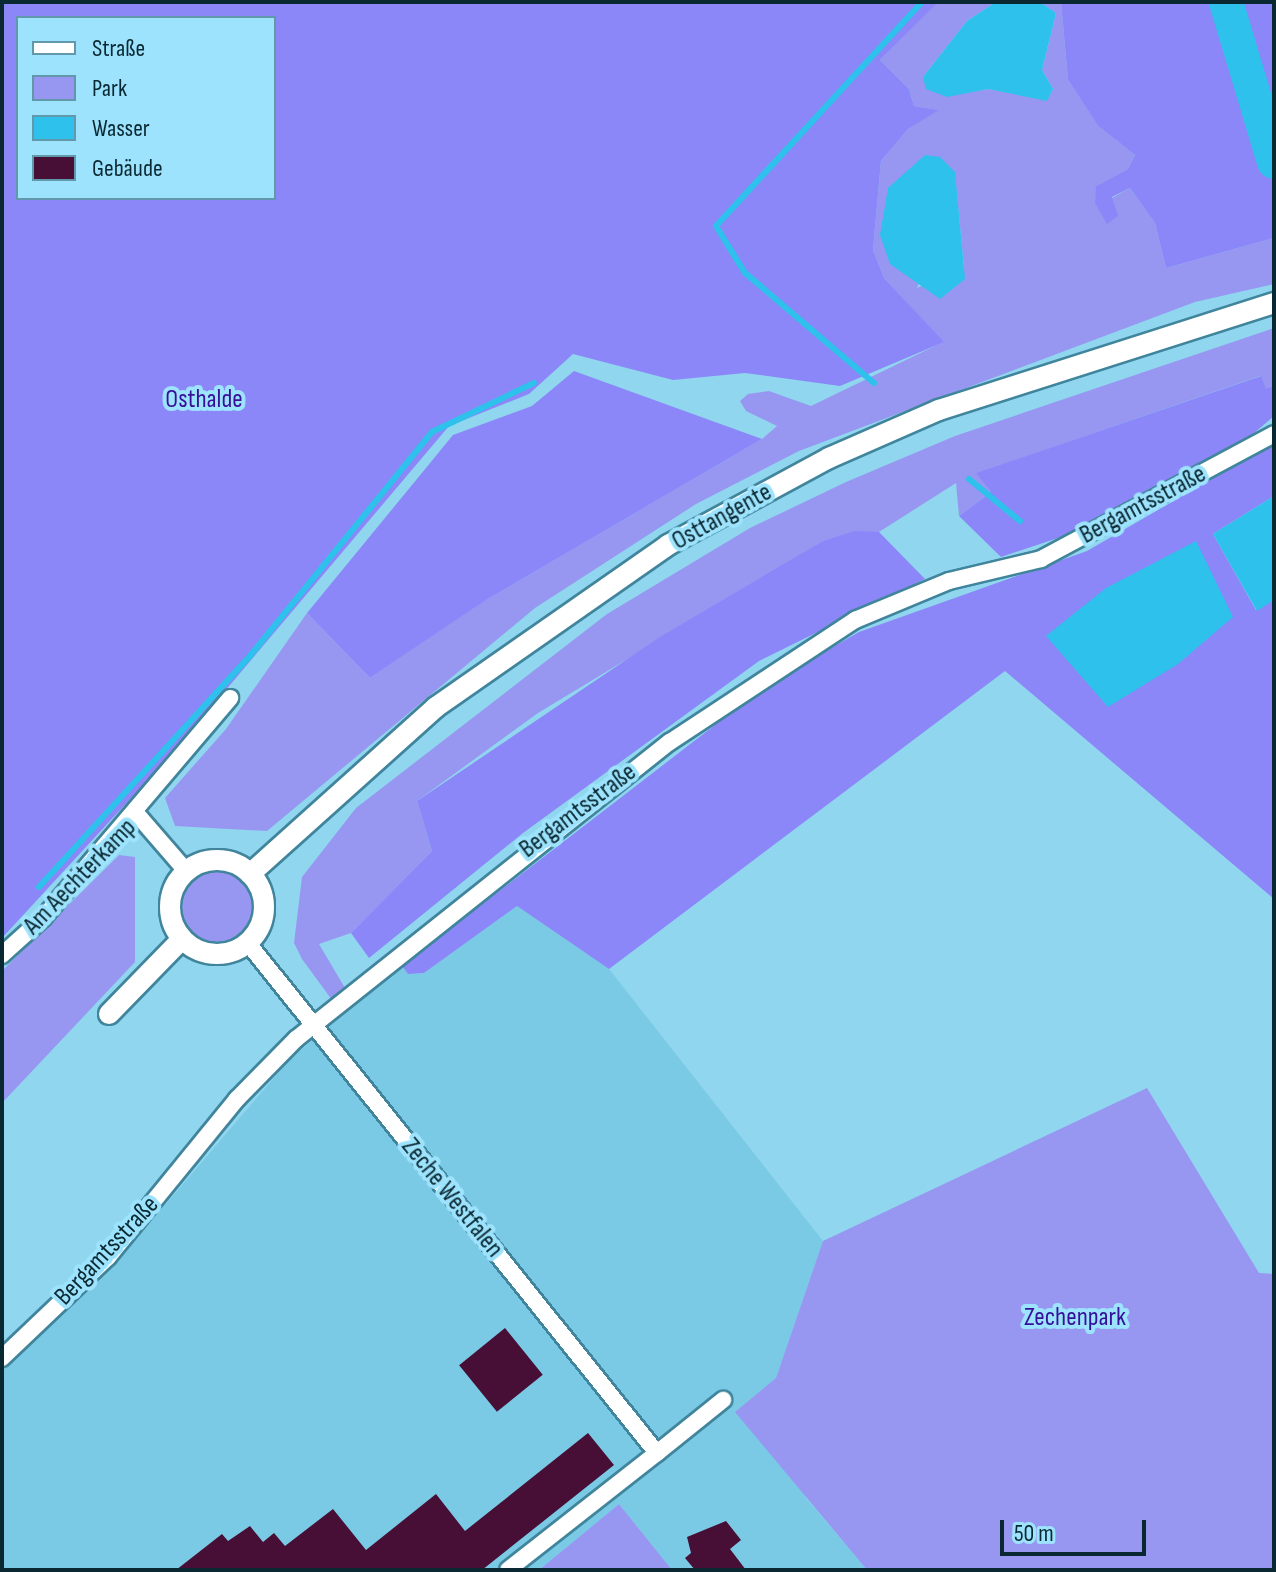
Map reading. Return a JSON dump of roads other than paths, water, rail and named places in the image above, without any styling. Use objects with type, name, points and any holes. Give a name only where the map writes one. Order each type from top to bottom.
[{"type":"street","name":"Osttangente","points":[[250,874],[436,707],[668,545],[829,458],[939,410],[1270,304]]},
{"type":"street","name":"Bergamtsstraße","points":[[2,1358],[108,1257],[237,1099],[312,1025],[532,846],[762,675],[855,620],[949,581],[1041,559],[1274,434]]},
{"type":"street","points":[[136,813],[230,698]]},
{"type":"street","name":"Am Aechterkamp","points":[[2,955],[136,813],[186,871]]},
{"type":"street","points":[[226,861],[250,874],[263,901],[247,942],[221,954],[182,939],[170,912],[186,871],[226,861]]},
{"type":"street","points":[[109,1014],[182,939]]},
{"type":"street","name":"Zeche Westfalen","points":[[247,942],[657,1453]]},
{"type":"street","points":[[508,1570],[723,1400]]},
{"type":"water","points":[[996,2],[1040,2],[1056,13],[1042,70],[1053,89],[1047,101],[988,89],[947,97],[926,89],[923,77],[967,21]]},
{"type":"water","points":[[925,155],[940,157],[955,172],[965,279],[940,299],[890,264],[880,235],[888,188]]},
{"type":"water","points":[[1274,496],[1274,600],[1257,611],[1213,534]]},
{"type":"water","points":[[1196,541],[1233,617],[1178,664],[1108,707],[1046,636],[1106,588]]},
{"type":"waterway","points":[[874,383],[745,273],[716,226],[922,2]]},
{"type":"waterway","points":[[1226,2],[1274,162]]},
{"type":"waterway","points":[[39,887],[250,656],[432,432],[534,383]]},
{"type":"waterway","points":[[969,479],[1020,521]]},
{"type":"park label","name":"Osthalde","points":[[204,400]]},
{"type":"park label","name":"Zechenpark","points":[[1075,1318]]}]
